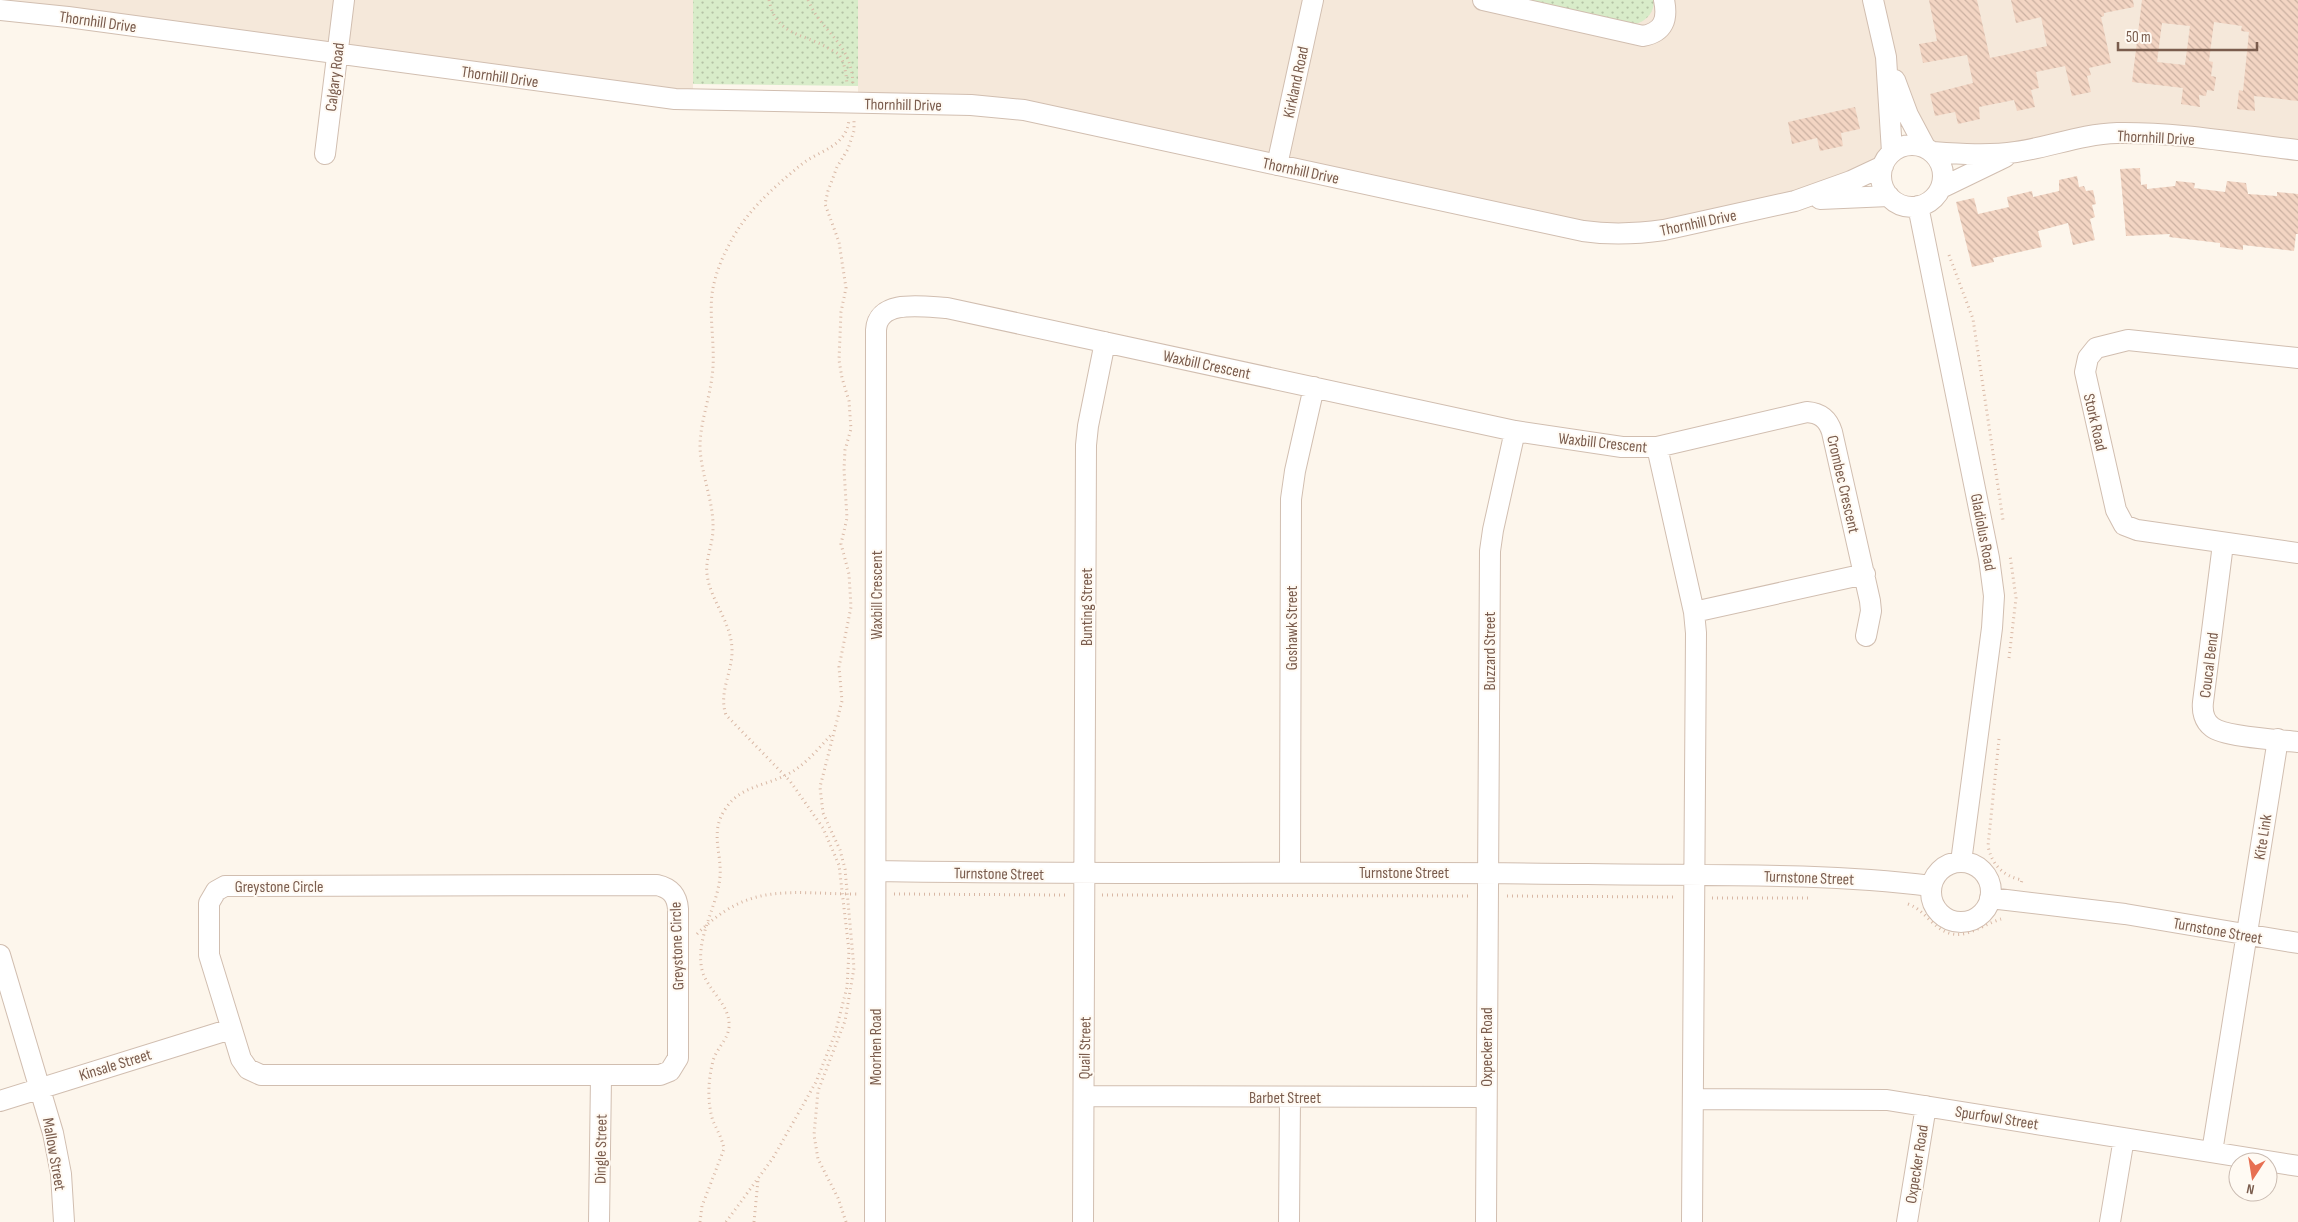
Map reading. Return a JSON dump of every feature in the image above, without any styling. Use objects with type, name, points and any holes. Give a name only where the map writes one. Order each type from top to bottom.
[{"type":"street","name":"Calgary Road","points":[[325,154],[344,0]]},
{"type":"street","name":"Kirkland Road","points":[[1278,165],[1313,0]]},
{"type":"street","points":[[1483,0],[1643,36],[1651,34],[1663,25],[1666,18],[1664,0]]},
{"type":"street","points":[[1873,0],[1886,57],[1908,115],[1943,169],[1941,188],[1928,203],[1918,206],[1902,204],[1889,196],[1883,187],[1881,177],[1887,159],[1886,57]]},
{"type":"street","name":"Thornhill Drive","points":[[0,10],[68,17],[675,100],[971,105],[1024,110],[1604,234],[1642,233],[1664,230],[1795,201],[1851,181],[1887,159]]},
{"type":"street","name":"Thornhill Drive","points":[[1929,150],[1969,154],[2016,152],[2090,136],[2117,133],[2185,137],[2298,150]]},
{"type":"street","points":[[1887,159],[1905,145],[1929,150]]},
{"type":"street","name":"Thornhill Drive","points":[[1941,188],[1970,172],[2016,152]]},
{"type":"street","name":"Thornhill Drive","points":[[1795,201],[1889,196]]},
{"type":"street","name":"Gladiolus Road","points":[[1918,206],[1989,558],[1994,596],[1991,637],[1962,862]]},
{"type":"street","name":"Waxbill Crescent","points":[[876,872],[877,323],[883,313],[892,308],[948,308],[1515,431],[1622,447],[1657,447],[1694,612],[1696,632],[1692,1222]]},
{"type":"street","name":"Stork Road","points":[[2298,358],[2128,340],[2100,346],[2088,358],[2086,365],[2087,379],[2116,510],[2120,520],[2130,528],[2137,530],[2223,544],[2298,553]]},
{"type":"street","name":"Bunting Street","points":[[1086,874],[1086,445],[1105,342]]},
{"type":"street","name":"Goshawk Street","points":[[1290,872],[1292,499],[1295,471],[1314,387]]},
{"type":"street","name":"Crombec Crescent","points":[[1657,447],[1807,412],[1819,414],[1828,422],[1832,432],[1865,574],[1871,611],[1866,636]]},
{"type":"street","name":"Buzzard Street","points":[[1488,872],[1490,551],[1515,431]]},
{"type":"street","name":"Coucal Bend","points":[[2223,544],[2203,714],[2211,726],[2217,730],[2298,742]]},
{"type":"street","points":[[1694,612],[1865,574]]},
{"type":"street","name":"Kite Link","points":[[2212,1152],[2278,739]]},
{"type":"street","points":[[1962,862],[1976,867],[1987,878],[1991,888],[1990,898],[1987,908],[1970,921],[1950,920],[1941,915],[1935,907],[1931,897],[1931,886],[1935,877],[1942,869],[1951,864],[1962,862]]},
{"type":"street","name":"Turnstone Street","points":[[876,872],[1086,874],[1488,872],[1872,879],[1931,886]]},
{"type":"street","name":"Moorhen Road","points":[[875,1222],[876,872]]},
{"type":"street","name":"Oxpecker Road","points":[[1486,1222],[1488,872]]},
{"type":"street","name":"Quail Street","points":[[1083,1222],[1086,874]]},
{"type":"street","name":"Greystone Circle","points":[[225,886],[664,886],[674,894],[677,901],[676,1063],[670,1071],[660,1075],[601,1077],[261,1075],[254,1073],[244,1065],[231,1029],[209,956],[209,903],[216,891],[225,886]]},
{"type":"street","name":"Turnstone Street","points":[[1990,898],[2125,914],[2298,943]]},
{"type":"street","name":"Mallow Street","points":[[0,954],[41,1087],[53,1133],[61,1174],[64,1222]]},
{"type":"street","name":"Kinsale Street","points":[[0,1101],[231,1029]]},
{"type":"street","name":"Dingle Street","points":[[599,1222],[601,1077]]},
{"type":"street","name":"Barbet Street","points":[[1084,1096],[1486,1097]]},
{"type":"street","points":[[1289,1222],[1290,1098]]},
{"type":"street","name":"Spurfowl Street","points":[[1693,1099],[1887,1100],[2298,1166]]},
{"type":"street","name":"Oxpecker Road","points":[[1907,1222],[1926,1106]]},
{"type":"street","points":[[2110,1222],[2124,1138]]},
{"type":"path","points":[[769,0],[772,12],[781,25],[799,36],[823,45],[838,54],[844,64],[854,131],[848,150],[837,167],[825,204],[839,242],[846,288],[841,312],[839,360],[849,402],[851,429],[845,450],[844,469],[847,518],[841,544],[850,574],[851,607],[839,667],[842,702],[832,733],[820,787],[823,813],[840,850],[845,869],[854,968],[845,1021],[818,1091],[814,1135],[818,1159],[838,1198],[846,1222]]},
{"type":"path","points":[[726,1222],[758,1179],[797,1118],[816,1082],[835,1034],[847,986],[849,951],[839,865],[823,828],[785,776],[726,715],[723,706],[724,692],[732,662],[732,647],[728,627],[706,573],[713,529],[700,449],[701,430],[713,375],[712,295],[719,266],[737,231],[751,211],[804,163],[836,144],[848,130],[851,103],[851,62],[841,43],[819,22],[808,0]]},
{"type":"path","points":[[700,1222],[702,1206],[724,1149],[709,1106],[709,1090],[714,1059],[729,1028],[728,1016],[702,970],[705,932],[716,899],[720,878],[720,864],[716,845],[717,827],[724,810],[733,798],[753,786],[785,776],[800,766],[832,733]]},
{"type":"path","points":[[754,1222],[758,1179]]},
{"type":"shaded area","points":[[0,0],[693,0],[693,99],[0,9]]},
{"type":"shaded area","points":[[858,0],[2298,0],[2298,150],[2185,137],[1933,152],[1887,59],[1892,153],[1851,181],[1625,234],[1083,120],[858,102]]},
{"type":"green space","points":[[693,0],[858,0],[858,86],[693,84]]},
{"type":"green space","points":[[1521,0],[1654,0],[1650,15],[1636,24]]},
{"type":"building","points":[[1929,0],[1977,0],[1990,58],[2047,46],[2041,17],[2016,23],[2011,0],[2133,0],[2134,7],[2104,13],[2104,16],[2101,17],[2111,63],[2089,68],[2091,75],[2087,76],[2091,92],[2072,96],[2065,66],[2036,72],[2039,88],[2031,90],[2035,107],[2017,111],[2014,100],[1979,107],[1980,119],[1958,124],[1955,112],[1935,116],[1930,94],[1973,83],[1967,55],[1923,63],[1919,44],[1937,41]]},
{"type":"building","points":[[2142,0],[2298,0],[2298,101],[2254,96],[2255,111],[2237,109],[2239,90],[2243,91],[2249,32],[2241,31],[2242,26],[2214,22],[2209,61],[2213,62],[2211,76],[2216,77],[2214,91],[2207,90],[2206,96],[2199,95],[2200,107],[2181,104],[2183,88],[2132,82]],"holes":[[[2162,23],[2190,26],[2185,65],[2157,62]]]},
{"type":"building","points":[[1855,107],[1860,129],[1841,133],[1843,146],[1820,151],[1817,138],[1792,144],[1788,122]]},
{"type":"building","points":[[2140,168],[2141,185],[2147,184],[2147,189],[2175,186],[2176,181],[2195,183],[2194,188],[2225,192],[2227,181],[2246,183],[2248,194],[2277,196],[2277,192],[2298,194],[2298,234],[2296,234],[2294,251],[2243,245],[2243,250],[2220,247],[2220,243],[2169,237],[2170,234],[2126,236],[2120,169]]},
{"type":"building","points":[[2077,176],[2079,187],[2084,186],[2086,191],[2093,190],[2096,204],[2092,205],[2095,217],[2090,219],[2095,240],[2073,245],[2068,223],[2038,231],[2042,247],[1993,258],[1994,262],[1972,267],[1956,202],[1974,198],[1978,214],[2009,207],[2007,197],[2032,191],[2033,197],[2059,191],[2059,180]]}]
